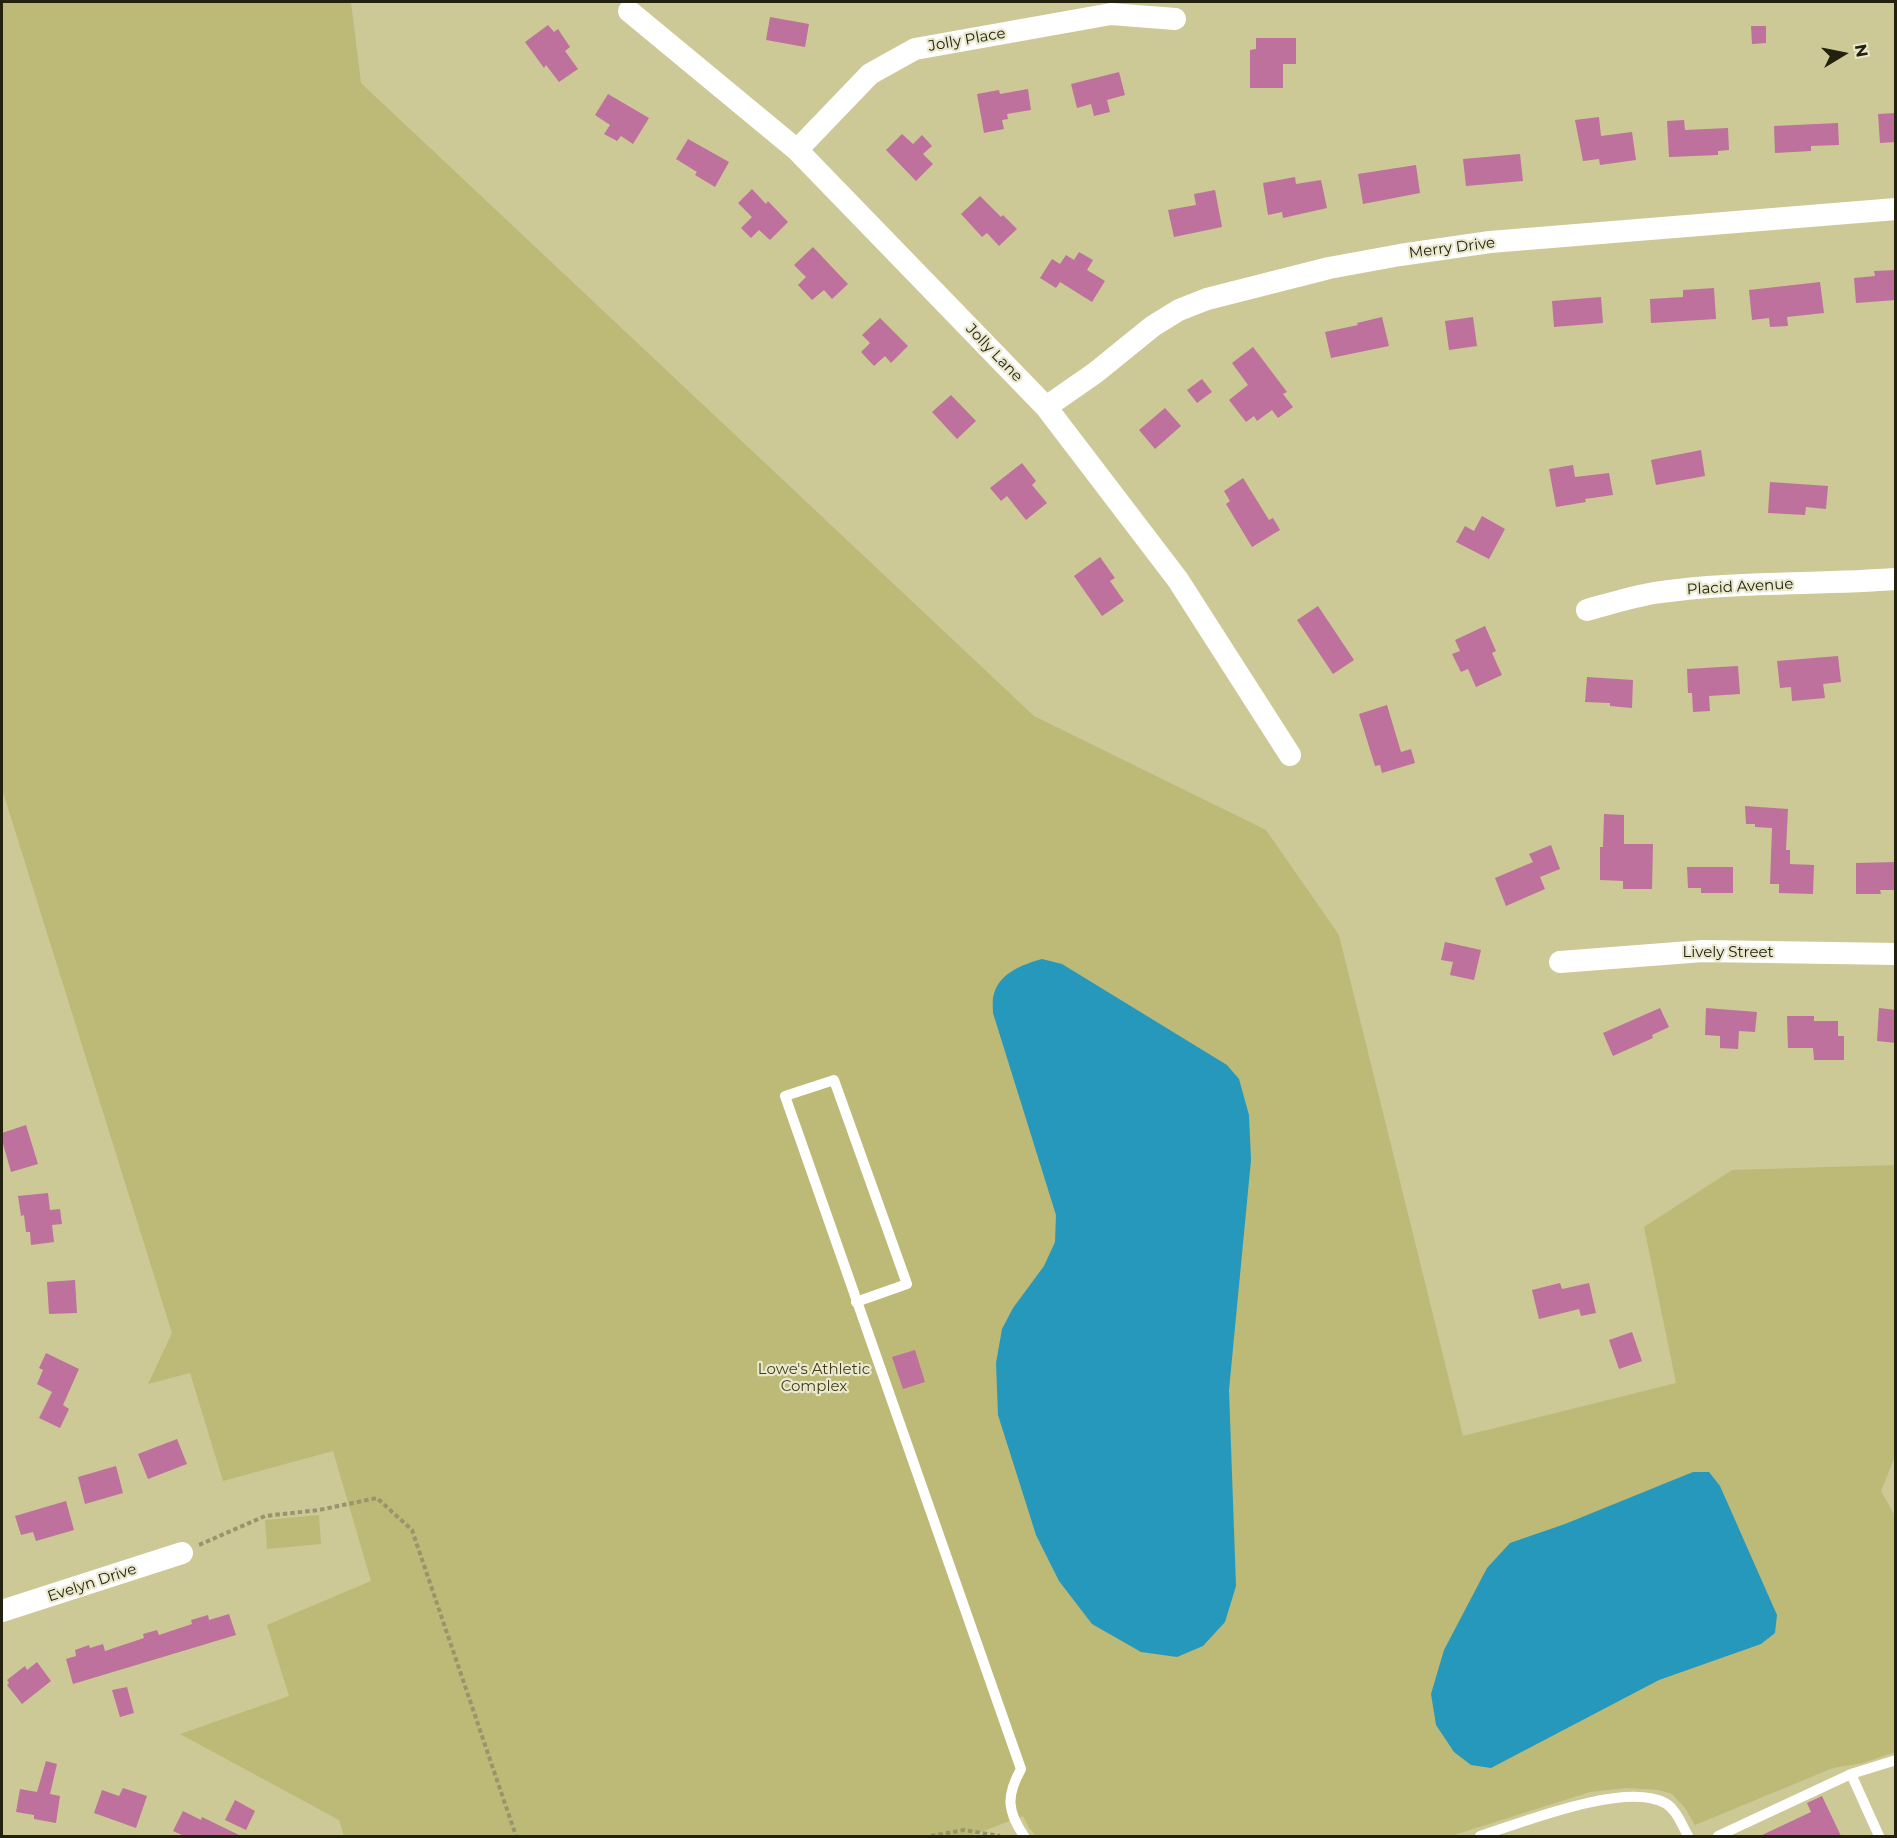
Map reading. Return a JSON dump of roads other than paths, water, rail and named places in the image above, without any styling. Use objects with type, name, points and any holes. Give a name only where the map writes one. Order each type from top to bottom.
[{"type":"street","name":"Jolly Lane","points":[[629,11],[797,150],[1046,407],[1178,580],[1290,755]]},
{"type":"street","name":"Jolly Place","points":[[797,150],[870,74],[915,49],[1111,14],[1175,19]]},
{"type":"street","name":"Merry Drive","points":[[1046,407],[1095,373],[1153,326],[1179,310],[1207,299],[1329,268],[1490,242],[1896,209]]},
{"type":"street","name":"Placid Avenue","points":[[1587,610],[1616,601],[1677,590],[1896,579]]},
{"type":"street","name":"Lively Street","points":[[1560,962],[1703,951],[1896,954]]},
{"type":"street","name":"Evelyn Drive","points":[[2,1611],[182,1553]]},
{"type":"lane","points":[[856,1302],[907,1284],[834,1080],[785,1096],[856,1302],[1020,1769],[1011,1790],[1009,1806],[1024,1836]]},
{"type":"lane","points":[[1718,1836],[1851,1774],[1896,1760]]},
{"type":"lane","points":[[1851,1774],[1879,1836]]},
{"type":"lane","points":[[1480,1836],[1588,1802],[1625,1797],[1653,1798],[1666,1803],[1678,1816],[1688,1836]]},
{"type":"water","points":[[1042,959],[1062,964],[1227,1065],[1239,1079],[1249,1115],[1251,1160],[1229,1390],[1236,1586],[1225,1622],[1203,1646],[1177,1657],[1141,1652],[1092,1624],[1059,1581],[1036,1535],[998,1415],[996,1363],[1002,1329],[1013,1308],[1044,1266],[1055,1242],[1056,1215],[993,1013],[993,998],[1001,980],[1013,970]]},
{"type":"water","points":[[1693,1472],[1709,1472],[1720,1486],[1777,1615],[1775,1633],[1761,1644],[1659,1680],[1491,1768],[1471,1765],[1454,1752],[1436,1725],[1431,1694],[1444,1650],[1487,1568],[1510,1543],[1565,1524]]},
{"type":"park label","name":"Lowe's Athletic Complex","points":[[814,1378]]}]
